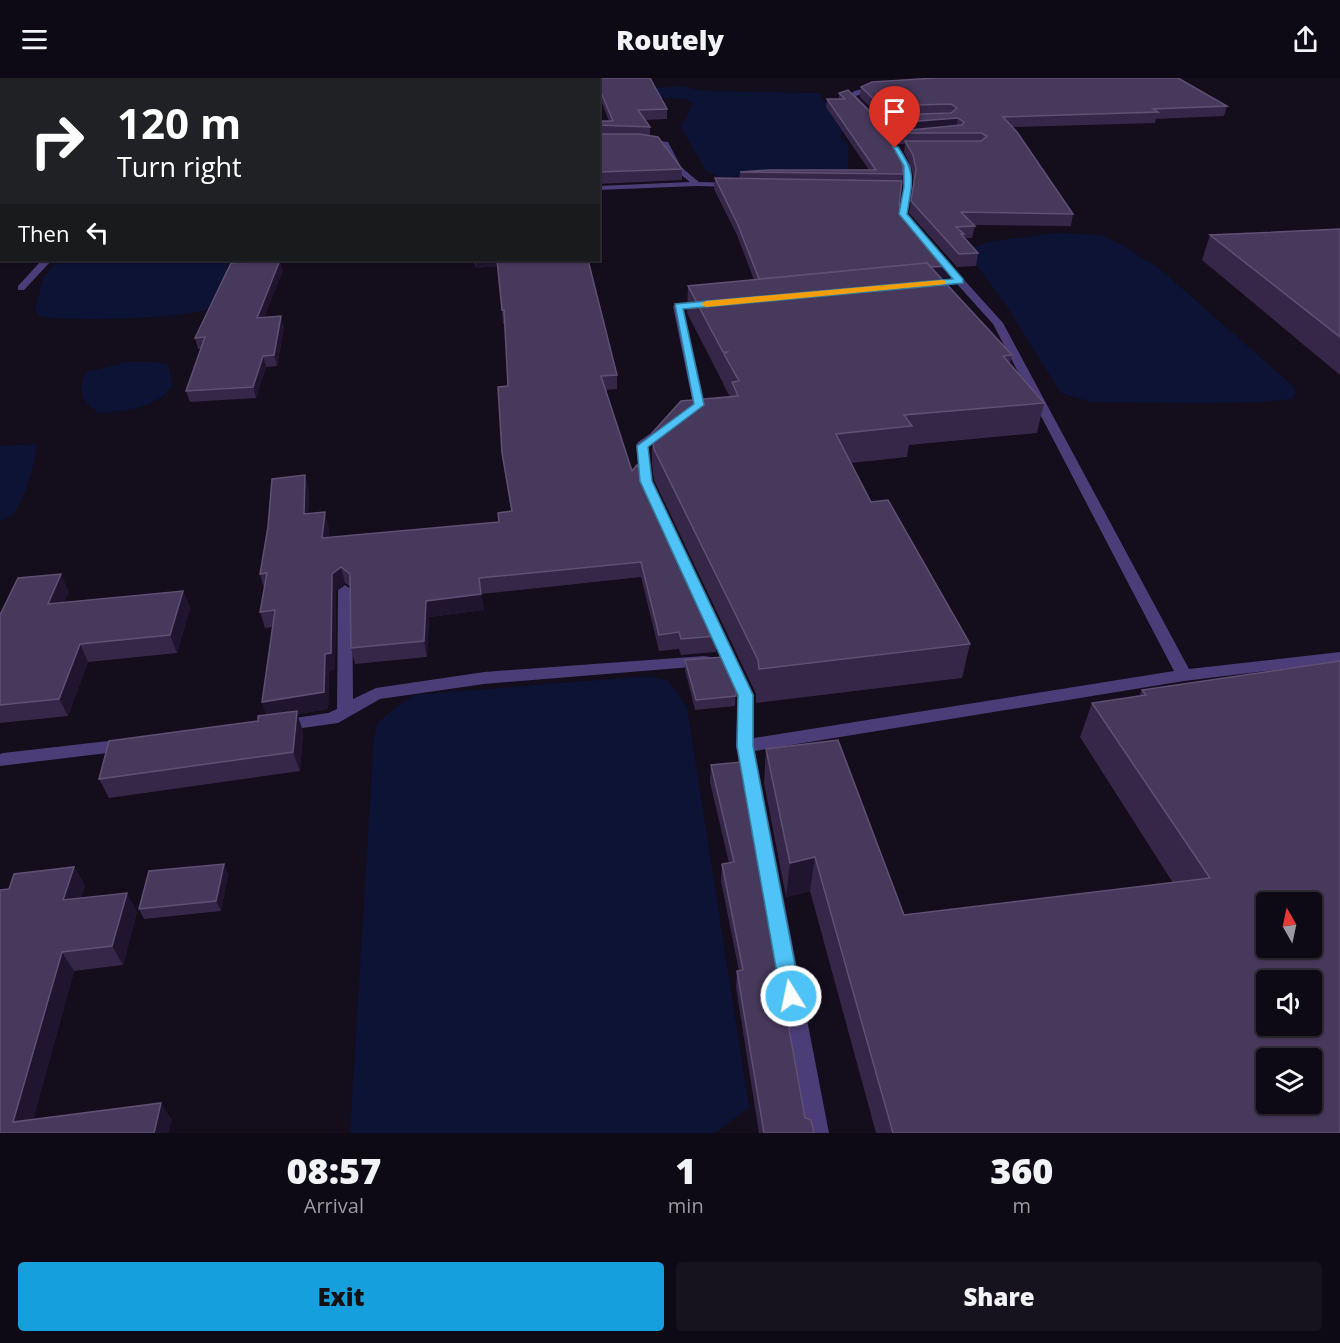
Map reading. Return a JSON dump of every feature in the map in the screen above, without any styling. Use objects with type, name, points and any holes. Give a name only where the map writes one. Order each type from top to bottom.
[{"type":"street","points":[[893,87],[870,88],[856,92],[852,96],[880,121],[897,143],[907,166],[902,187],[903,214],[998,322],[1184,675]]},
{"type":"street","points":[[639,140],[665,144],[678,168],[697,184]]},
{"type":"street","points":[[600,188],[697,184],[744,185]]},
{"type":"street","points":[[21,288],[46,261]]},
{"type":"street","points":[[913,285],[960,281]]},
{"type":"street","points":[[713,303],[678,306],[699,405],[642,446],[646,481],[746,695],[745,746],[816,1133]]},
{"type":"street","points":[[345,590],[345,712]]},
{"type":"street","points":[[745,746],[1184,675],[1340,657]]},
{"type":"street","points":[[268,727],[332,719],[376,694],[484,678],[728,659]]},
{"type":"street","points":[[3,760],[142,743]]},
{"type":"water","points":[[680,86],[705,91],[819,93],[824,102],[837,103],[847,122],[840,137],[848,146],[848,174],[719,177],[706,171],[681,128],[693,104],[686,99],[640,97],[640,89]]},
{"type":"water","points":[[1058,233],[1101,235],[1160,269],[1293,386],[1296,393],[1292,399],[1197,403],[1091,402],[1061,393],[1004,302],[966,251],[987,242]]},
{"type":"water","points":[[58,261],[228,261],[222,299],[211,308],[177,315],[74,319],[39,316],[35,310],[43,278]]},
{"type":"water","points":[[128,362],[154,362],[168,365],[173,385],[158,399],[140,407],[99,413],[85,400],[83,395],[82,385],[86,372]]},
{"type":"water","points":[[36,444],[32,471],[22,499],[13,514],[0,521],[0,446]]},
{"type":"water","points":[[649,676],[667,680],[687,707],[749,1107],[715,1133],[350,1133],[374,737],[378,722],[413,695]]},
{"type":"building","points":[[600,78],[650,78],[667,109],[638,110],[650,127],[600,125],[600,121],[613,121],[600,90]]},
{"type":"building","points":[[936,78],[1178,78],[1227,106],[1153,109],[1158,112],[1003,117],[1017,132],[1073,214],[961,212],[975,226],[956,227],[978,253],[959,254],[911,201],[916,169],[913,155],[905,141],[981,141],[987,136],[981,133],[900,133],[898,131],[962,125],[964,122],[958,118],[893,123],[887,115],[951,113],[957,108],[951,104],[881,106],[861,87],[872,82]]},
{"type":"building","points":[[848,90],[870,112],[902,159],[903,174],[740,172],[876,170],[827,99],[845,99],[839,93]]},
{"type":"building","points":[[600,134],[639,134],[658,137],[682,169],[600,172]]},
{"type":"building","points":[[715,178],[902,181],[899,205],[950,266],[931,267],[927,263],[759,279],[738,225]]},
{"type":"building","points":[[1340,229],[1340,337],[1210,235]]},
{"type":"building","points":[[280,261],[257,318],[281,316],[274,355],[263,356],[253,387],[186,391],[205,337],[195,338],[231,263]]},
{"type":"building","points":[[497,261],[588,261],[617,375],[601,376],[632,471],[637,465],[716,636],[681,639],[679,632],[659,635],[641,562],[479,578],[481,594],[426,601],[424,641],[351,648],[350,574],[341,567],[332,574],[331,653],[325,654],[324,692],[262,702],[275,610],[260,612],[267,573],[260,574],[268,527],[272,479],[305,475],[304,514],[325,512],[322,538],[499,522],[498,513],[512,511],[502,453],[498,387],[508,386],[504,310],[502,310]]},
{"type":"building","points":[[927,263],[1012,355],[1003,356],[1044,403],[904,415],[912,426],[836,434],[871,502],[888,500],[970,644],[759,669],[758,660],[654,449],[652,433],[681,401],[738,396],[732,382],[739,381],[724,354],[727,352],[723,352],[688,286]]},
{"type":"building","points":[[61,574],[48,604],[183,591],[170,635],[80,644],[59,699],[0,705],[0,615],[18,578]]},
{"type":"building","points":[[723,657],[736,685],[736,696],[696,700],[685,660]]},
{"type":"building","points":[[1340,661],[1340,1133],[893,1133],[815,857],[790,863],[766,749],[838,740],[904,915],[1210,878],[1092,703],[1146,695],[1142,690]]},
{"type":"building","points":[[297,711],[293,752],[99,779],[109,741],[258,721],[258,716]]},
{"type":"building","points":[[741,762],[805,1118],[811,1120],[814,1133],[764,1133],[737,971],[743,970],[722,864],[734,862],[711,765]]},
{"type":"building","points":[[224,864],[216,901],[139,909],[149,871]]},
{"type":"building","points":[[74,867],[63,900],[127,893],[112,946],[62,952],[13,1122],[161,1103],[154,1133],[0,1133],[0,890],[9,889],[14,874]]},
{"type":"slow traffic","points":[[706,304],[942,283]]},
{"type":"route","points":[[791,996],[745,746],[746,695],[646,481],[642,446],[699,405],[678,306],[960,281],[903,214],[908,187],[907,166],[895,148]]}]
